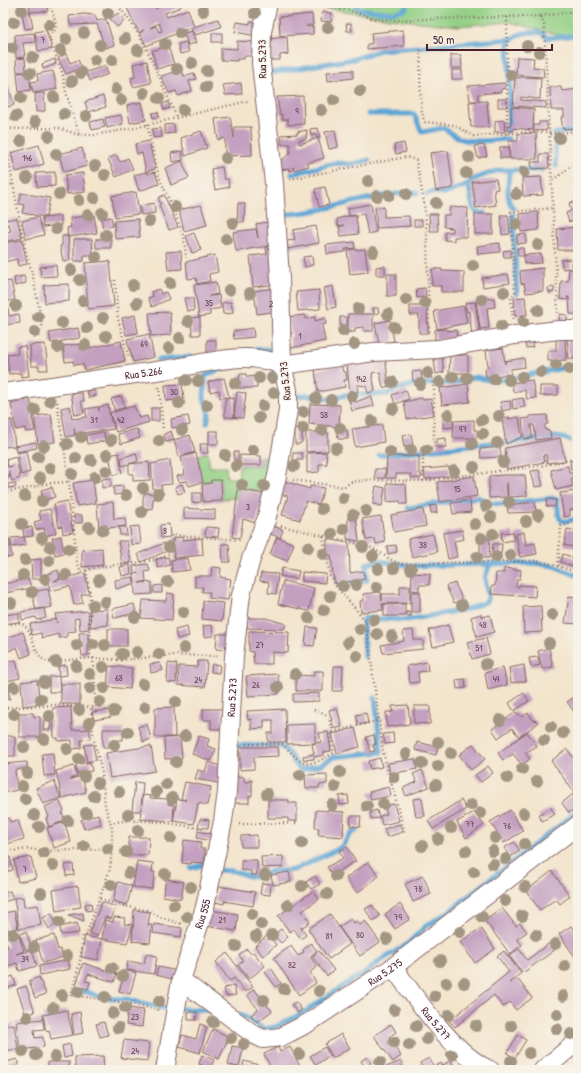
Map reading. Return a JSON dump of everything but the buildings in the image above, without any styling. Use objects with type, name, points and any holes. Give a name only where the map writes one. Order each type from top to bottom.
[{"type":"street","name":"Rua 5.273","points":[[229,749],[234,656],[245,576],[266,520],[277,476],[288,410],[288,390],[282,366],[283,344],[274,183],[260,49],[268,4]]},
{"type":"street","points":[[282,366],[374,352],[429,350],[494,340],[515,335],[559,330],[578,330]]},
{"type":"street","name":"Rua 5.266","points":[[3,393],[158,371],[230,358],[269,360],[282,366]]},
{"type":"street","name":"Rua 555","points":[[165,1070],[181,980],[206,907],[227,792],[229,749]]},
{"type":"street","name":"Rua 5.275","points":[[181,980],[238,1024],[263,1039],[281,1037],[308,1023],[393,967],[578,825]]},
{"type":"street","name":"Rua 5.277","points":[[393,967],[428,1013],[466,1056],[490,1070]]},
{"type":"street","points":[[543,1070],[578,1041]]},
{"type":"path","points":[[50,3],[56,25],[54,32],[48,34],[63,75],[66,92],[79,135]]},
{"type":"path","points":[[115,3],[121,9],[147,51],[177,118]]},
{"type":"path","points":[[268,4],[314,5],[348,10],[375,19],[393,20],[541,16],[578,11]]},
{"type":"path","points":[[507,16],[507,134]]},
{"type":"path","points":[[541,16],[544,25],[553,180],[559,330]]},
{"type":"path","points":[[421,50],[422,108],[425,122],[454,125],[473,136],[530,132],[550,133],[578,131]]},
{"type":"path","points":[[43,330],[33,277],[25,248],[3,129],[59,128],[79,135],[94,135],[177,118],[264,97]]},
{"type":"path","points":[[147,124],[159,177],[184,238],[186,258]]},
{"type":"path","points":[[274,183],[342,168],[406,157],[416,160],[424,202],[427,235],[429,350],[434,389],[434,447],[424,453],[422,481]]},
{"type":"path","points":[[553,180],[570,167],[578,164]]},
{"type":"path","points":[[3,187],[13,184]]},
{"type":"path","points":[[515,335],[512,298],[515,292],[511,212],[554,208]]},
{"type":"path","points":[[115,280],[118,319],[132,374]]},
{"type":"path","points":[[158,371],[163,430]]},
{"type":"path","points":[[57,401],[68,474],[77,561],[80,571],[86,571],[98,567],[136,564],[164,556],[170,553],[172,549],[172,535],[258,542]]},
{"type":"path","points":[[277,476],[344,487],[351,482],[366,480],[422,481],[546,465],[578,458]]},
{"type":"path","points":[[3,493],[51,483],[68,482]]},
{"type":"path","points":[[266,520],[323,536],[365,545],[378,550],[384,557],[393,562],[402,564],[535,561],[558,566],[578,573]]},
{"type":"path","points":[[558,566],[561,526],[578,521]]},
{"type":"path","points":[[323,536],[330,576],[335,585],[366,621],[386,769],[405,834]]},
{"type":"path","points":[[3,708],[61,705],[96,707],[91,658],[90,593],[86,571]]},
{"type":"path","points":[[3,625],[24,625],[43,660],[48,662],[91,658],[121,660],[175,655],[234,656]]},
{"type":"path","points":[[91,707],[93,735],[102,774],[105,806],[110,823],[112,849],[110,869],[86,935],[83,936],[80,962],[71,995],[128,1003],[175,1014]]},
{"type":"path","points":[[312,710],[324,712],[328,716],[334,732]]},
{"type":"path","points":[[229,749],[283,744],[299,761],[308,763],[318,761],[334,753],[330,733],[380,720]]},
{"type":"path","points":[[110,823],[116,821],[150,822],[221,830],[234,824],[296,823]]},
{"type":"path","points":[[3,852],[29,849],[44,851],[112,849]]},
{"type":"path","points":[[100,899],[115,904],[150,911],[160,917],[199,930]]},
{"type":"green space","points":[[290,3],[578,3],[578,34],[559,35],[509,22],[459,26],[410,21]]},
{"type":"green space","points":[[208,453],[210,467],[226,467],[227,478],[238,478],[239,465],[261,466],[262,456],[270,457],[265,492],[238,488],[237,498],[222,499],[221,480],[202,483],[198,455]]},
{"type":"waterway","points":[[354,3],[358,9],[389,12],[395,12],[406,8],[407,3]]},
{"type":"waterway","points":[[508,131],[510,84],[508,45],[518,35],[532,32],[542,33],[548,38],[578,35]]},
{"type":"waterway","points":[[270,73],[354,59],[381,50],[511,39]]},
{"type":"waterway","points":[[368,114],[414,114],[422,132],[443,128],[459,138],[470,141],[508,139]]},
{"type":"waterway","points":[[556,166],[555,133],[578,130]]},
{"type":"waterway","points":[[292,174],[335,163],[352,164],[369,160]]},
{"type":"waterway","points":[[427,194],[431,192],[447,193],[469,184],[471,180],[499,170],[542,170]]},
{"type":"waterway","points":[[509,171],[508,196],[513,208]]},
{"type":"waterway","points":[[468,184],[473,208],[478,213],[484,213]]},
{"type":"waterway","points":[[285,214],[324,209],[376,197],[417,193]]},
{"type":"waterway","points":[[513,215],[517,294]]},
{"type":"waterway","points":[[248,350],[267,349],[276,355]]},
{"type":"waterway","points":[[158,360],[191,357]]},
{"type":"waterway","points":[[291,397],[306,395],[330,399],[345,395],[387,394],[397,389],[415,384],[453,383],[476,377],[488,380],[503,380],[578,365]]},
{"type":"waterway","points":[[207,423],[209,414],[204,398],[205,376],[218,370],[231,367]]},
{"type":"waterway","points":[[379,455],[491,443],[511,443],[551,437],[569,440]]},
{"type":"waterway","points":[[408,508],[478,497],[489,503],[500,504],[553,498],[557,500],[559,516],[562,521],[578,518]]},
{"type":"waterway","points":[[338,585],[367,580],[366,564],[379,561],[413,566],[534,563],[554,566],[578,576]]},
{"type":"waterway","points":[[365,657],[363,621],[365,618],[407,620],[468,609],[486,602],[488,598],[485,578],[490,564]]},
{"type":"waterway","points":[[375,698],[381,752]]},
{"type":"waterway","points":[[238,745],[280,746],[287,751],[295,764],[301,770],[322,764],[334,757],[381,752]]},
{"type":"waterway","points":[[240,1014],[264,1029],[275,1027],[303,1013],[352,980],[363,975],[380,961],[406,945],[426,926],[447,913],[578,811]]},
{"type":"waterway","points":[[216,870],[233,871],[251,877],[261,876],[272,871],[294,870],[340,848],[349,836],[356,831]]},
{"type":"waterway","points":[[191,868],[203,865],[208,872]]},
{"type":"waterway","points":[[211,987],[226,1003]]},
{"type":"waterway","points":[[74,993],[79,991],[87,992],[103,998],[126,999],[167,1009],[212,1011]]}]
